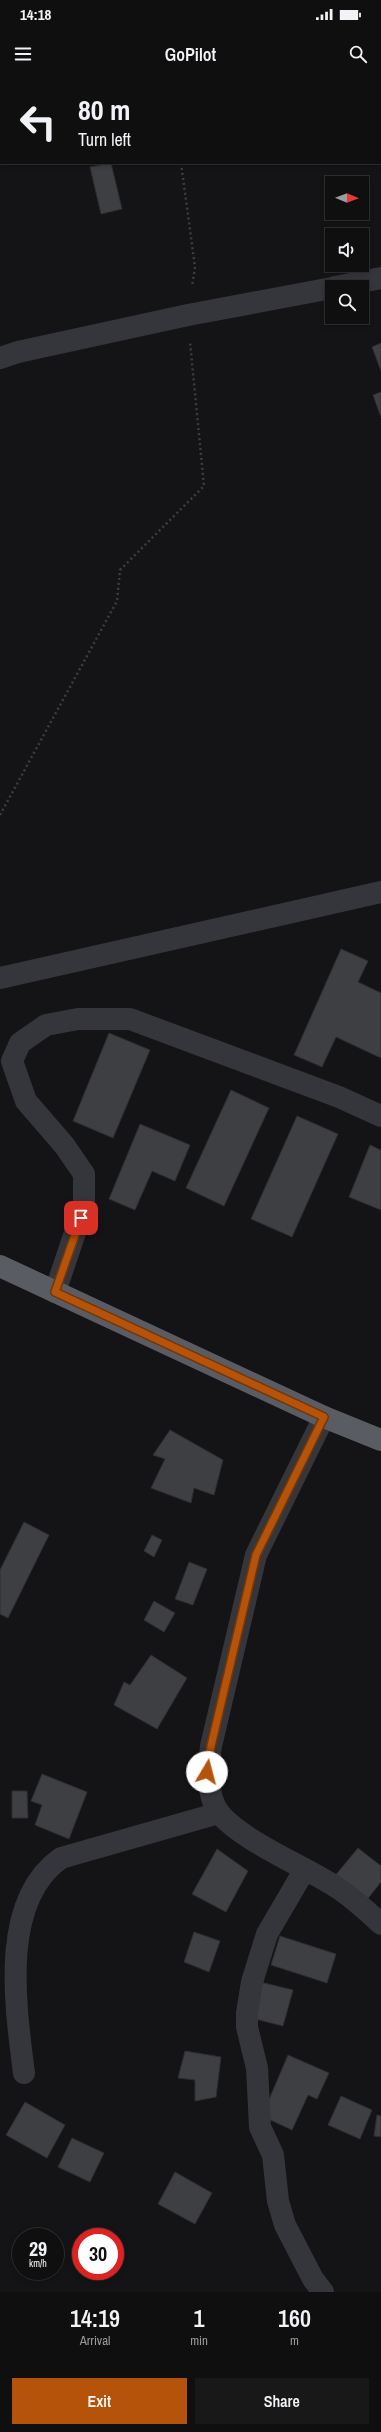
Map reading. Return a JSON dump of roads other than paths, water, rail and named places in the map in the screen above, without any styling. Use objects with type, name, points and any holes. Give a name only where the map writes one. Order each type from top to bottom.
[{"type":"highway","points":[[0,1266],[324,1417],[381,1440]]},
{"type":"street","points":[[369,280],[381,278]]},
{"type":"street","points":[[0,358],[18,352],[188,315],[325,289]]},
{"type":"street","points":[[0,978],[381,892]]},
{"type":"street","points":[[55,1292],[84,1206],[84,1174],[64,1145],[26,1101],[12,1061],[20,1043],[46,1025],[78,1019],[130,1019],[339,1097],[381,1116]]},
{"type":"street","points":[[324,1417],[256,1555],[211,1746],[207,1772],[211,1791],[219,1813],[238,1831],[338,1888],[381,1924]]},
{"type":"street","points":[[24,2074],[9,1955],[14,1920],[26,1892],[45,1867],[61,1858],[219,1813]]},
{"type":"street","points":[[305,1869],[267,1934],[252,1982],[247,2020],[257,2068],[260,2127],[273,2155],[278,2201],[285,2225],[313,2279],[323,2292]]}]
